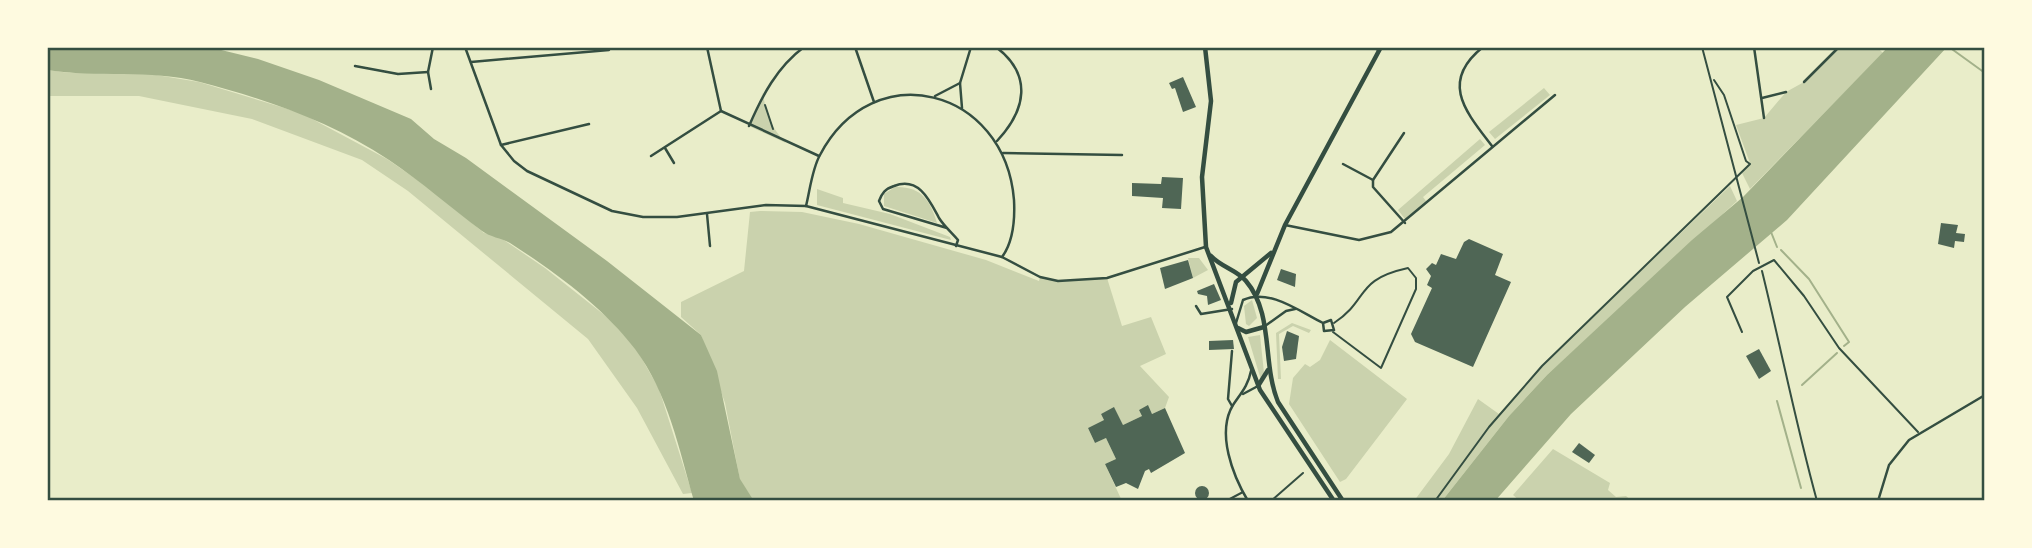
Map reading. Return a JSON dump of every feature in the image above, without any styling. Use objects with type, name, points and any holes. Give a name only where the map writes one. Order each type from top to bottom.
[{"type":"highway","points":[[1205,47],[1211,111],[1202,177],[1206,247],[1232,309],[1258,386],[1334,501]]},
{"type":"highway","points":[[1257,295],[1285,225],[1380,49]]},
{"type":"highway","points":[[1232,309],[1233,288],[1242,277],[1275,250]]},
{"type":"highway","points":[[1208,253],[1242,277],[1257,295],[1269,370],[1278,402],[1343,501]]},
{"type":"highway","points":[[1237,325],[1246,332],[1264,327]]},
{"type":"highway","points":[[1258,386],[1269,370]]},
{"type":"street","points":[[431,89],[428,72],[433,47]]},
{"type":"street","points":[[465,47],[501,145],[527,171],[612,211],[643,217],[707,214],[766,205],[806,206],[1002,257],[1040,277],[1082,281],[1107,278],[1206,247]]},
{"type":"street","points":[[625,48],[633,47]]},
{"type":"street","points":[[707,47],[721,111],[819,156]]},
{"type":"street","points":[[749,126],[763,93],[804,47]]},
{"type":"street","points":[[855,47],[874,102]]},
{"type":"street","points":[[962,108],[960,83],[971,47]]},
{"type":"street","points":[[996,47],[1008,57],[1018,76],[1021,100],[1013,123],[997,141]]},
{"type":"street","points":[[1372,47],[1380,49]]},
{"type":"street","points":[[1483,47],[1463,70],[1459,93],[1466,111],[1492,146]]},
{"type":"street","points":[[1754,47],[1764,118]]},
{"type":"street","points":[[1804,82],[1839,47]]},
{"type":"street","points":[[471,62],[609,50]]},
{"type":"street","points":[[355,66],[398,74],[428,72]]},
{"type":"street","points":[[932,97],[960,83]]},
{"type":"street","points":[[1762,98],[1786,92]]},
{"type":"street","points":[[1285,225],[1359,240],[1381,237],[1405,223],[1555,95]]},
{"type":"street","points":[[806,206],[819,156],[852,116],[874,102],[905,96],[932,97],[962,108],[997,141],[1003,153],[1013,187],[1014,209],[1013,230],[1002,257]]},
{"type":"street","points":[[651,156],[721,111]]},
{"type":"street","points":[[501,145],[589,124]]},
{"type":"street","points":[[1404,133],[1373,180],[1376,192],[1405,223]]},
{"type":"street","points":[[664,147],[674,163]]},
{"type":"street","points":[[1003,153],[1122,155]]},
{"type":"street","points":[[1343,164],[1373,180]]},
{"type":"street","points":[[947,228],[883,209],[879,201],[881,196],[897,185],[915,187],[928,196],[947,228],[958,240],[956,246]]},
{"type":"street","points":[[707,214],[710,246]]},
{"type":"street","points":[[1237,325],[1243,300],[1257,295],[1278,300],[1323,323]]},
{"type":"street","points":[[1196,306],[1201,314],[1232,309]]},
{"type":"street","points":[[1264,327],[1286,311],[1295,309]]},
{"type":"street","points":[[1329,320],[1334,323],[1332,331],[1324,331],[1323,323],[1329,320]]},
{"type":"street","points":[[1232,351],[1228,399],[1232,406]]},
{"type":"street","points":[[1243,394],[1251,370]]},
{"type":"street","points":[[1248,501],[1228,447],[1227,428],[1232,406],[1243,394],[1258,386]]},
{"type":"street","points":[[1878,501],[1895,456],[1918,432],[1985,395]]},
{"type":"lane","points":[[1742,332],[1727,297],[1752,271],[1774,260],[1804,296],[1839,348],[1918,432]]},
{"type":"lane","points":[[1332,331],[1381,368],[1416,289],[1416,278],[1410,268],[1376,277],[1346,314],[1334,323]]},
{"type":"lane","points":[[1226,501],[1243,492]]},
{"type":"path","points":[[1702,47],[1714,80],[1779,337],[1794,418],[1817,501]]},
{"type":"path","points":[[1435,501],[1489,427],[1542,366],[1750,164],[1746,161],[1724,95],[1714,80]]},
{"type":"path","points":[[763,93],[766,113],[773,128],[786,143]]},
{"type":"path","points":[[1270,501],[1303,473]]},
{"type":"shaded area","points":[[47,47],[209,47],[258,59],[319,80],[411,119],[434,139],[466,158],[607,261],[701,335],[717,371],[740,479],[754,501],[694,501],[656,384],[635,349],[622,334],[561,278],[510,243],[482,231],[389,160],[345,134],[298,113],[200,82],[162,76],[47,70]]},
{"type":"shaded area","points":[[1839,47],[1877,47],[1883,53],[1750,189],[1742,173],[1750,163],[1736,125],[1764,118],[1786,92],[1804,82]]},
{"type":"shaded area","points":[[1888,47],[1947,47],[1787,220],[1685,307],[1571,414],[1495,501],[1442,501],[1509,416],[1547,375],[1692,240],[1743,197]]},
{"type":"shaded area","points":[[47,70],[70,73],[138,72],[199,82],[301,113],[387,159],[435,192],[484,233],[498,236],[545,268],[612,321],[637,350],[659,389],[692,493],[683,494],[637,408],[588,339],[408,191],[362,160],[252,119],[139,96],[47,96]]},
{"type":"shaded area","points":[[1544,88],[1550,95],[1495,139],[1489,132]]},
{"type":"shaded area","points":[[763,93],[770,120],[786,143],[749,126]]},
{"type":"shaded area","points":[[1480,139],[1485,145],[1423,197],[1426,201],[1405,219],[1398,210]]},
{"type":"shaded area","points":[[1730,186],[1737,201],[1547,375],[1509,416],[1442,501],[1414,501],[1449,454],[1478,399],[1499,414],[1542,366]]},
{"type":"shaded area","points":[[895,187],[912,189],[923,196],[937,223],[884,206],[884,194]]},
{"type":"shaded area","points":[[817,189],[843,198],[843,203],[890,214],[950,237],[951,240],[817,205]]},
{"type":"shaded area","points":[[750,212],[802,212],[859,224],[986,260],[1039,281],[1040,277],[1058,281],[1107,278],[1122,326],[1151,317],[1166,354],[1140,366],[1169,397],[1165,408],[1152,414],[1148,406],[1139,410],[1142,416],[1123,425],[1114,408],[1101,414],[1104,420],[1088,428],[1095,443],[1106,438],[1116,459],[1105,464],[1122,501],[754,501],[740,480],[725,403],[701,335],[681,317],[681,302],[744,271]]},
{"type":"shaded area","points":[[1188,258],[1199,258],[1208,270],[1193,278]]},
{"type":"shaded area","points":[[1252,300],[1257,318],[1249,326],[1246,324],[1244,306]]},
{"type":"shaded area","points":[[1292,323],[1311,330],[1309,333],[1293,326],[1279,334],[1281,379],[1278,379],[1276,333]]},
{"type":"shaded area","points":[[1260,335],[1264,373],[1261,380],[1248,337]]},
{"type":"shaded area","points":[[1330,340],[1407,399],[1346,479],[1340,482],[1289,404],[1293,378],[1305,364],[1310,367],[1320,360]]},
{"type":"shaded area","points":[[1553,449],[1610,483],[1608,490],[1616,497],[1626,496],[1632,501],[1520,501],[1513,495]]},
{"type":"building","points":[[1183,77],[1196,107],[1183,112],[1175,88],[1172,89],[1169,83]]},
{"type":"building","points":[[1162,177],[1183,178],[1181,209],[1162,208],[1163,198],[1132,196],[1132,183],[1161,184]]},
{"type":"building","points":[[1941,223],[1958,225],[1956,233],[1965,234],[1964,242],[1955,241],[1954,248],[1938,244]]},
{"type":"building","points":[[1469,239],[1503,254],[1495,275],[1511,282],[1473,367],[1415,342],[1411,334],[1432,288],[1427,285],[1431,276],[1426,269],[1432,263],[1436,265],[1441,254],[1456,259],[1464,242]]},
{"type":"building","points":[[1188,260],[1193,278],[1165,289],[1160,268]]},
{"type":"building","points":[[1281,269],[1296,274],[1295,287],[1277,280]]},
{"type":"building","points":[[1214,284],[1221,300],[1208,305],[1207,296],[1198,294],[1197,291]]},
{"type":"building","points":[[1287,331],[1299,336],[1296,359],[1284,361],[1282,347]]},
{"type":"building","points":[[1233,340],[1234,349],[1209,350],[1209,341]]},
{"type":"building","points":[[1759,349],[1771,371],[1759,379],[1746,356]]},
{"type":"building","points":[[1148,405],[1152,414],[1165,408],[1185,453],[1151,473],[1149,469],[1145,471],[1138,489],[1126,483],[1116,487],[1105,464],[1116,459],[1106,438],[1095,443],[1088,428],[1104,420],[1101,414],[1114,407],[1123,425],[1142,416],[1139,410]]},
{"type":"building","points":[[1579,443],[1595,455],[1589,463],[1572,452]]},
{"type":"building","points":[[1202,486],[1207,488],[1207,498],[1202,500],[1197,498],[1195,493],[1197,488]]},
{"type":"waterway","points":[[1949,47],[1985,73]]},
{"type":"waterway","points":[[1771,232],[1777,247]]},
{"type":"waterway","points":[[1781,250],[1809,279],[1849,342],[1844,346]]},
{"type":"waterway","points":[[1802,385],[1837,353]]},
{"type":"waterway","points":[[1777,401],[1801,488]]}]
